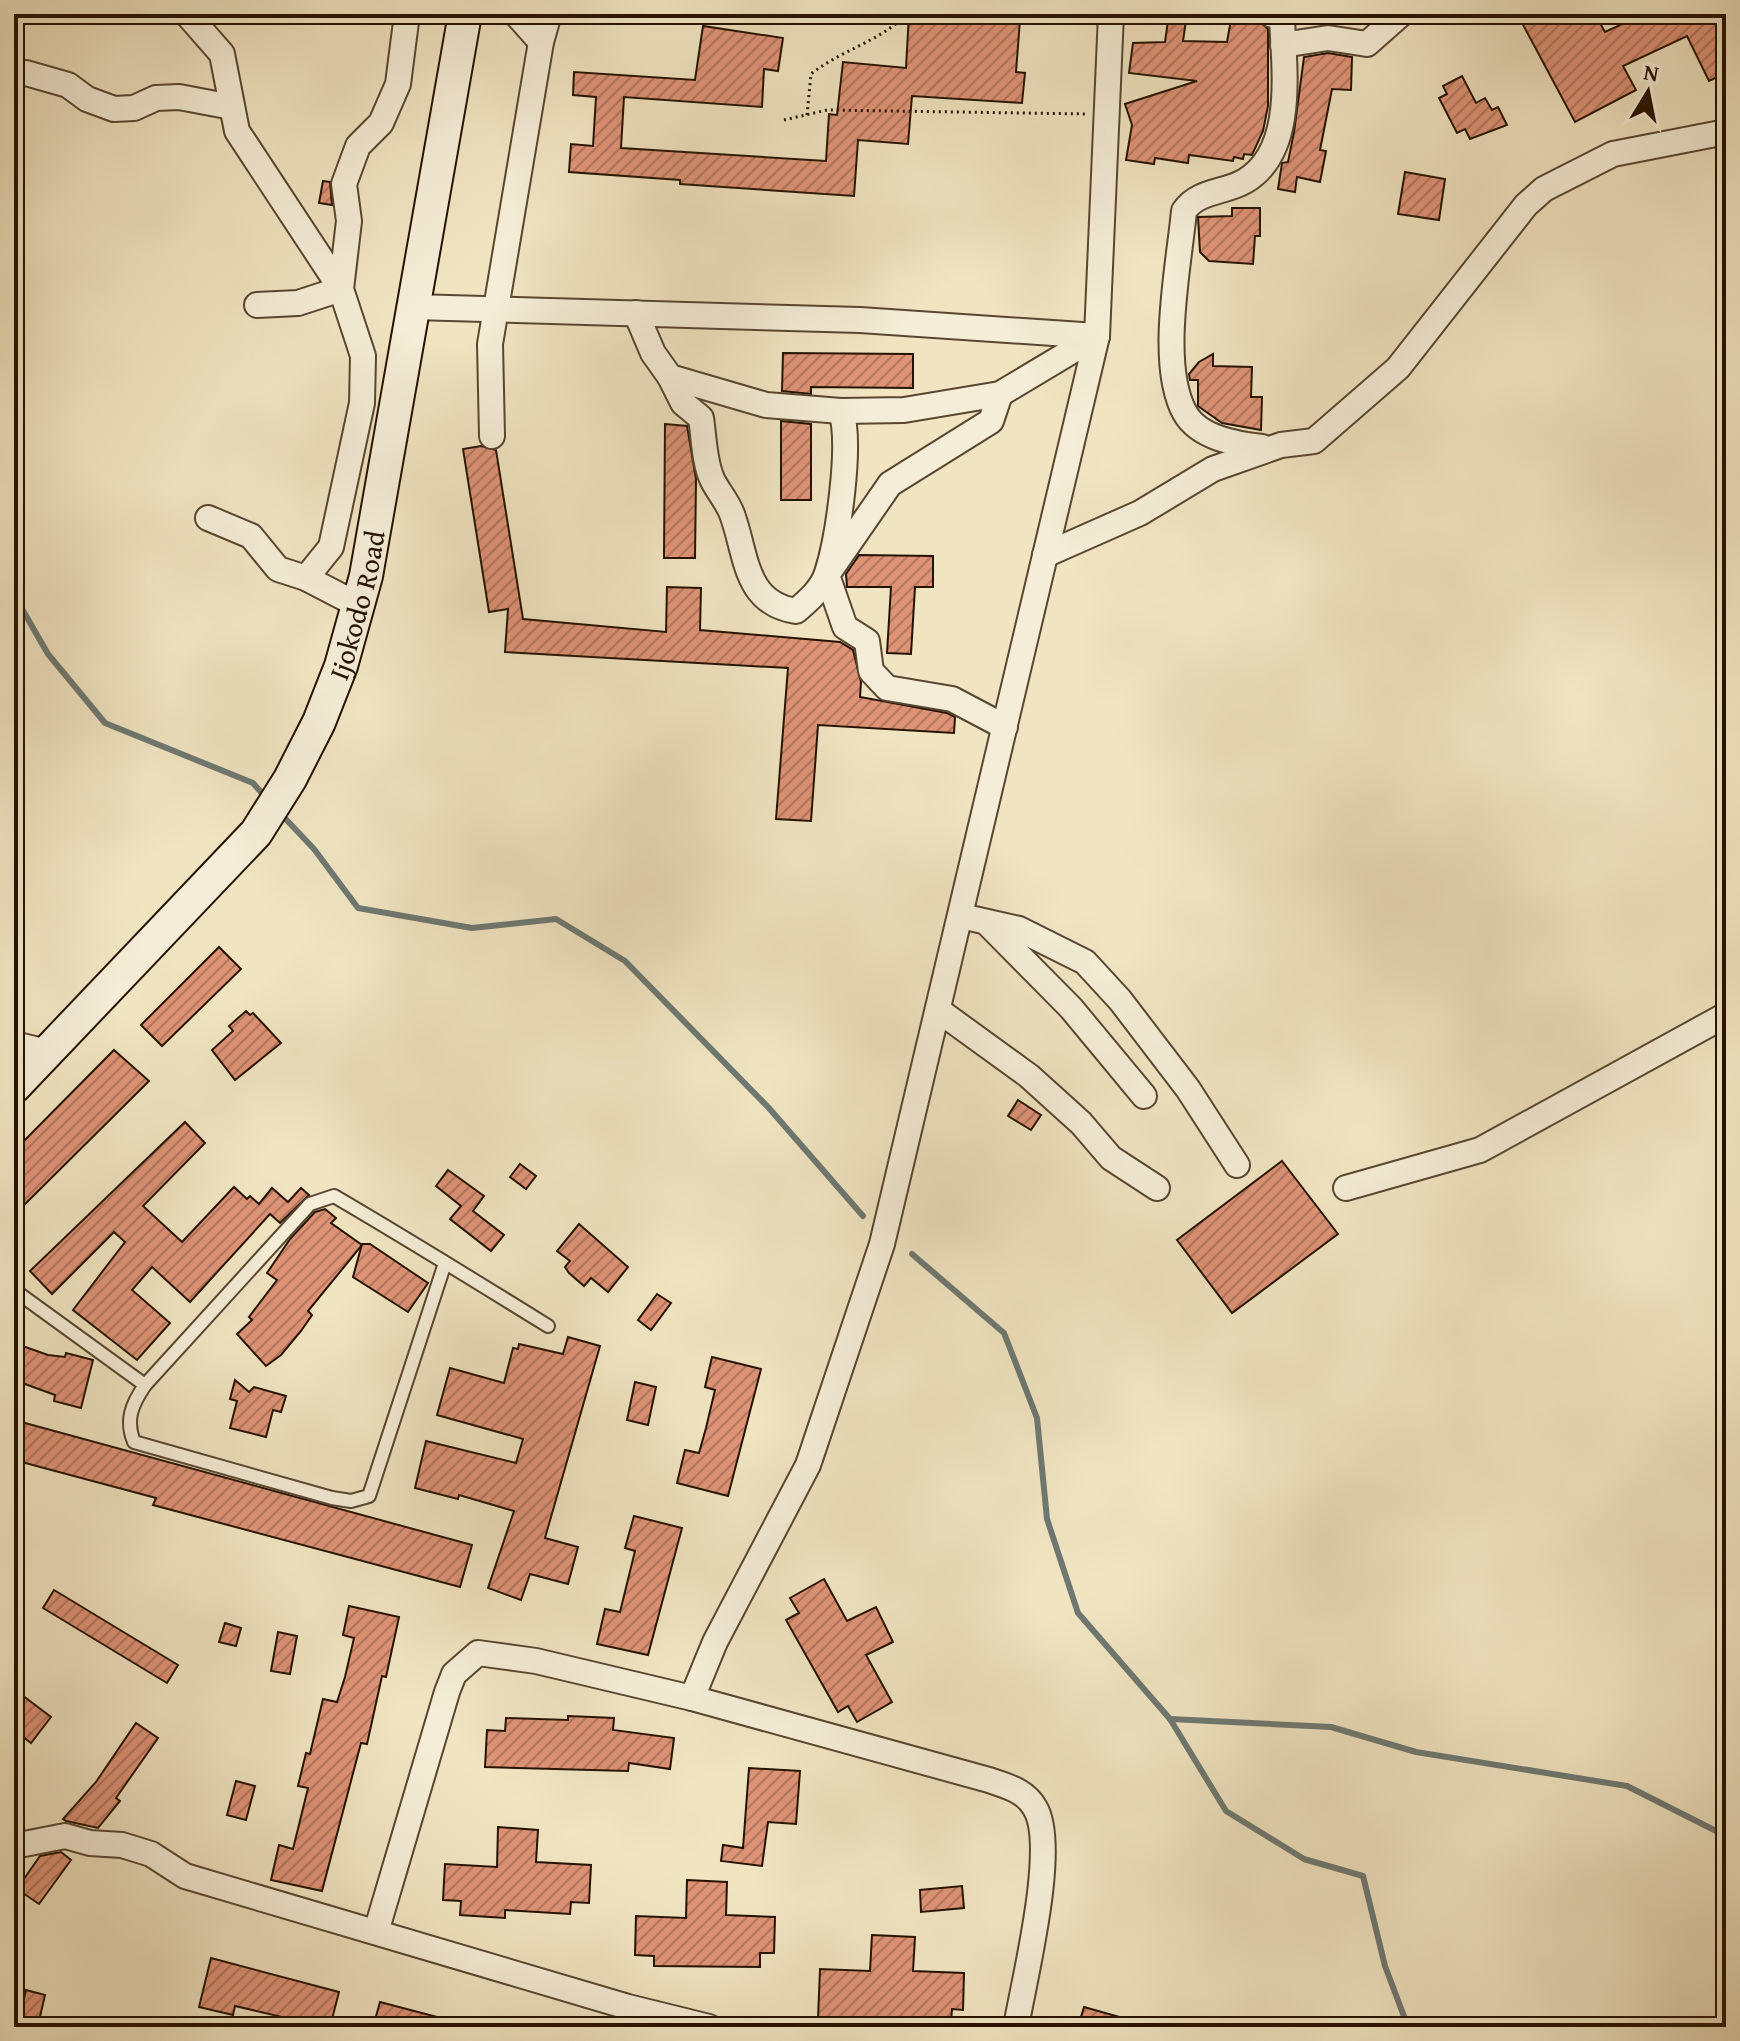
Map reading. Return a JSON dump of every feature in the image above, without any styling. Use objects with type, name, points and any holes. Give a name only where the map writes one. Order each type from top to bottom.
[{"type":"main road","name":"Ijokodo Road","points":[[14,1087],[256,833],[290,779],[341,666],[358,605],[465,14]]},
{"type":"street","points":[[187,14],[222,54],[237,131],[341,289],[363,356],[362,403],[331,547],[306,578]]},
{"type":"street","points":[[341,289],[349,221],[344,184],[358,146],[381,123],[398,84],[407,14]]},
{"type":"street","points":[[516,14],[541,42]]},
{"type":"street","points":[[492,436],[490,344],[541,42],[549,14]]},
{"type":"street","points":[[692,1698],[715,1642],[808,1465],[882,1244],[1097,336],[1111,14]]},
{"type":"street","points":[[1270,14],[1282,18],[1283,45],[1282,102],[1275,152],[1246,181],[1196,199],[1184,211],[1170,342],[1185,414],[1202,430],[1232,443],[1270,448]]},
{"type":"street","points":[[1283,45],[1328,38],[1367,44],[1401,14]]},
{"type":"street","points":[[26,73],[68,85],[87,99],[114,109],[134,108],[156,98],[179,97],[232,107]]},
{"type":"street","points":[[1045,555],[1140,513],[1213,469],[1270,448],[1314,441],[1398,368],[1511,223],[1544,189],[1613,154],[1726,132]]},
{"type":"street","points":[[257,305],[298,303],[341,289]]},
{"type":"street","points":[[414,307],[860,320],[1097,336]]},
{"type":"street","points":[[636,313],[653,353],[683,403],[701,418],[711,476],[733,515],[747,572],[763,599],[781,609],[796,611],[812,598],[890,484],[991,421],[1000,394]]},
{"type":"street","points":[[670,377],[766,405],[841,411],[904,410],[1000,394],[1097,336]]},
{"type":"street","points":[[841,411],[846,426],[844,476],[827,575],[845,627],[867,641],[871,671],[887,688],[952,699],[1005,727]]},
{"type":"street","points":[[208,518],[251,536],[278,569],[306,578],[358,605]]},
{"type":"street","points":[[961,916],[1019,929],[1085,962],[1120,1000],[1188,1089],[1237,1165]]},
{"type":"street","points":[[985,921],[1071,1008],[1144,1096]]},
{"type":"street","points":[[938,1010],[1029,1076],[1081,1123],[1111,1158],[1157,1188]]},
{"type":"street","points":[[1346,1188],[1480,1150],[1726,1015]]},
{"type":"street","points":[[14,1044],[47,1052]]},
{"type":"street","points":[[376,1932],[454,1674],[478,1653],[536,1661],[692,1698],[1018,1790],[1034,1806],[1043,1828],[1040,1887],[1016,2027]]},
{"type":"street","points":[[14,1846],[65,1836],[90,1843],[122,1845],[151,1854],[185,1876],[709,2027]]},
{"type":"lane","points":[[445,1263],[369,1496],[351,1501],[332,1498],[134,1442],[128,1426],[136,1398],[145,1385],[310,1204],[323,1198],[334,1196],[445,1263],[548,1326]]},
{"type":"lane","points":[[14,1290],[145,1385]]},
{"type":"path","points":[[807,115],[811,74],[826,62],[889,32],[907,14]]},
{"type":"path","points":[[784,120],[857,110],[1107,114]]},
{"type":"building","points":[[909,14],[1020,20],[1016,72],[1025,73],[1022,103],[912,96],[908,144],[858,140],[854,196],[680,184],[680,180],[569,172],[571,144],[593,146],[596,97],[573,95],[574,72],[695,80],[703,26],[783,38],[778,71],[764,69],[762,107],[624,97],[621,148],[826,161],[829,114],[837,115],[843,62],[906,68]]},
{"type":"building","points":[[1169,14],[1187,14],[1183,41],[1227,42],[1232,14],[1256,18],[1268,29],[1268,106],[1263,131],[1252,155],[1244,154],[1243,159],[1234,157],[1233,161],[1189,155],[1188,163],[1155,158],[1154,164],[1126,160],[1132,125],[1125,104],[1197,81],[1129,73],[1133,43],[1165,42]]},
{"type":"building","points":[[1535,14],[1595,14],[1605,32],[1644,14],[1718,14],[1726,31],[1726,73],[1709,81],[1687,36],[1623,66],[1636,90],[1575,122],[1521,21]]},
{"type":"building","points":[[1328,53],[1352,57],[1351,90],[1332,89],[1320,150],[1326,151],[1320,182],[1297,177],[1295,192],[1278,189],[1282,163],[1288,162],[1294,132],[1304,57]]},
{"type":"building","points":[[1462,76],[1476,103],[1485,98],[1492,110],[1498,107],[1507,125],[1470,139],[1465,129],[1457,133],[1439,98],[1447,94],[1443,86]]},
{"type":"building","points":[[1405,172],[1445,179],[1439,220],[1398,214]]},
{"type":"building","points":[[323,181],[330,182],[332,205],[319,203]]},
{"type":"building","points":[[1232,208],[1260,208],[1260,236],[1255,236],[1253,264],[1209,261],[1200,252],[1198,217],[1232,216]]},
{"type":"building","points":[[783,353],[913,354],[913,388],[811,387],[811,394],[782,391]]},
{"type":"building","points":[[1213,354],[1213,366],[1252,367],[1251,397],[1262,397],[1261,430],[1222,423],[1198,406],[1198,380],[1190,380],[1189,374],[1199,362]]},
{"type":"building","points":[[781,421],[811,424],[811,500],[781,500]]},
{"type":"building","points":[[665,424],[687,426],[696,479],[695,558],[664,558]]},
{"type":"building","points":[[481,446],[496,450],[523,619],[666,632],[667,587],[701,588],[700,630],[840,642],[853,650],[861,682],[860,697],[947,713],[955,717],[954,733],[818,725],[811,821],[776,819],[788,668],[505,652],[508,609],[489,612],[463,449]]},
{"type":"building","points":[[859,555],[933,556],[933,587],[915,587],[911,654],[887,653],[891,587],[847,587],[846,574]]},
{"type":"building","points":[[219,947],[241,969],[162,1046],[141,1025]]},
{"type":"building","points":[[246,1011],[250,1015],[253,1013],[281,1043],[235,1080],[212,1050],[233,1031],[229,1026]]},
{"type":"building","points":[[114,1050],[149,1081],[14,1215],[14,1151]]},
{"type":"building","points":[[1018,1100],[1041,1115],[1031,1130],[1008,1116]]},
{"type":"building","points":[[185,1122],[205,1143],[143,1206],[182,1242],[234,1187],[247,1199],[250,1196],[259,1204],[272,1188],[288,1202],[301,1188],[309,1195],[280,1223],[270,1214],[190,1302],[152,1267],[132,1290],[170,1323],[137,1360],[73,1310],[125,1242],[114,1232],[52,1294],[30,1271]]},
{"type":"building","points":[[1282,1161],[1338,1234],[1232,1313],[1177,1240]]},
{"type":"building","points":[[520,1164],[536,1176],[526,1189],[510,1177]]},
{"type":"building","points":[[448,1170],[484,1196],[473,1211],[504,1235],[491,1251],[450,1219],[461,1206],[436,1186]]},
{"type":"building","points":[[325,1209],[336,1218],[331,1223],[362,1245],[308,1311],[312,1315],[301,1331],[281,1355],[266,1366],[237,1334],[252,1320],[249,1317],[277,1280],[267,1273],[290,1239],[315,1212]]},
{"type":"building","points":[[579,1224],[628,1267],[608,1292],[591,1278],[584,1286],[565,1267],[570,1261],[557,1251]]},
{"type":"building","points":[[362,1244],[370,1244],[428,1283],[408,1312],[353,1277]]},
{"type":"building","points":[[657,1294],[671,1303],[651,1330],[638,1320]]},
{"type":"building","points":[[568,1337],[600,1346],[545,1538],[578,1547],[568,1584],[530,1574],[521,1600],[488,1588],[514,1511],[459,1495],[458,1499],[415,1488],[426,1441],[516,1463],[523,1439],[437,1415],[450,1368],[504,1383],[513,1348],[518,1349],[519,1344],[563,1354]]},
{"type":"building","points":[[14,1343],[48,1355],[65,1357],[66,1353],[93,1360],[81,1408],[54,1401],[55,1395],[14,1380]]},
{"type":"building","points":[[712,1357],[761,1369],[728,1496],[677,1483],[685,1450],[699,1453],[706,1428],[715,1390],[705,1387]]},
{"type":"building","points":[[235,1380],[249,1392],[254,1387],[286,1396],[281,1412],[273,1410],[266,1437],[230,1428],[237,1401],[230,1399]]},
{"type":"building","points":[[635,1382],[656,1387],[648,1425],[627,1420]]},
{"type":"building","points":[[14,1420],[472,1545],[460,1587],[153,1505],[156,1498],[14,1460]]},
{"type":"building","points":[[634,1516],[682,1528],[648,1655],[597,1644],[605,1609],[620,1612],[635,1551],[625,1548]]},
{"type":"building","points":[[824,1579],[847,1621],[876,1607],[893,1642],[866,1655],[892,1702],[857,1722],[848,1706],[838,1712],[786,1620],[799,1613],[790,1598]]},
{"type":"building","points":[[54,1590],[178,1665],[167,1683],[43,1608]]},
{"type":"building","points":[[349,1606],[399,1617],[386,1677],[382,1676],[367,1744],[361,1743],[322,1891],[271,1880],[279,1845],[293,1849],[308,1788],[298,1786],[306,1753],[310,1754],[323,1699],[337,1702],[345,1677],[354,1638],[343,1635]]},
{"type":"building","points":[[225,1623],[241,1628],[236,1646],[219,1642]]},
{"type":"building","points":[[278,1632],[297,1636],[290,1674],[271,1671]]},
{"type":"building","points":[[14,1689],[51,1717],[31,1743],[14,1730]]},
{"type":"building","points":[[568,1716],[614,1718],[613,1730],[674,1738],[670,1769],[629,1763],[628,1771],[485,1767],[487,1730],[505,1731],[506,1718],[568,1720]]},
{"type":"building","points":[[136,1723],[158,1738],[116,1798],[120,1801],[98,1828],[63,1819],[96,1782]]},
{"type":"building","points":[[749,1768],[800,1771],[796,1824],[768,1822],[762,1866],[721,1861],[723,1845],[743,1848]]},
{"type":"building","points":[[236,1781],[255,1786],[246,1820],[227,1815]]},
{"type":"building","points":[[498,1827],[538,1830],[536,1862],[591,1865],[589,1903],[571,1902],[570,1914],[505,1910],[505,1918],[460,1915],[461,1901],[443,1900],[445,1864],[497,1867]]},
{"type":"building","points":[[61,1852],[71,1860],[39,1904],[17,1889],[40,1856]]},
{"type":"building","points":[[687,1880],[727,1882],[726,1915],[775,1917],[774,1953],[760,1953],[760,1967],[654,1966],[654,1956],[635,1955],[636,1916],[686,1918]]},
{"type":"building","points":[[962,1886],[964,1908],[921,1912],[920,1890]]},
{"type":"building","points":[[872,1935],[915,1937],[913,1971],[964,1973],[963,2010],[952,2009],[951,2023],[818,2019],[820,1969],[870,1971]]},
{"type":"building","points":[[211,1958],[339,1992],[330,2027],[293,2027],[295,2020],[235,2006],[233,2015],[199,2007]]},
{"type":"building","points":[[26,1990],[45,1995],[39,2021],[20,2016]]},
{"type":"building","points":[[380,2002],[456,2022],[455,2027],[373,2027]]},
{"type":"building","points":[[1084,2007],[1137,2022],[1136,2027],[1078,2027]]},
{"type":"waterway","points":[[14,595],[48,654],[105,723],[253,783],[267,799]]},
{"type":"waterway","points":[[280,813],[314,849],[358,908],[472,928],[556,919],[625,961],[768,1107],[863,1216]]},
{"type":"waterway","points":[[912,1254],[1004,1333],[1037,1418],[1047,1519],[1078,1613],[1170,1719],[1226,1811],[1304,1859],[1363,1876],[1385,1966],[1408,2027]]},
{"type":"waterway","points":[[1170,1719],[1331,1727],[1416,1752],[1627,1786],[1726,1836]]}]
